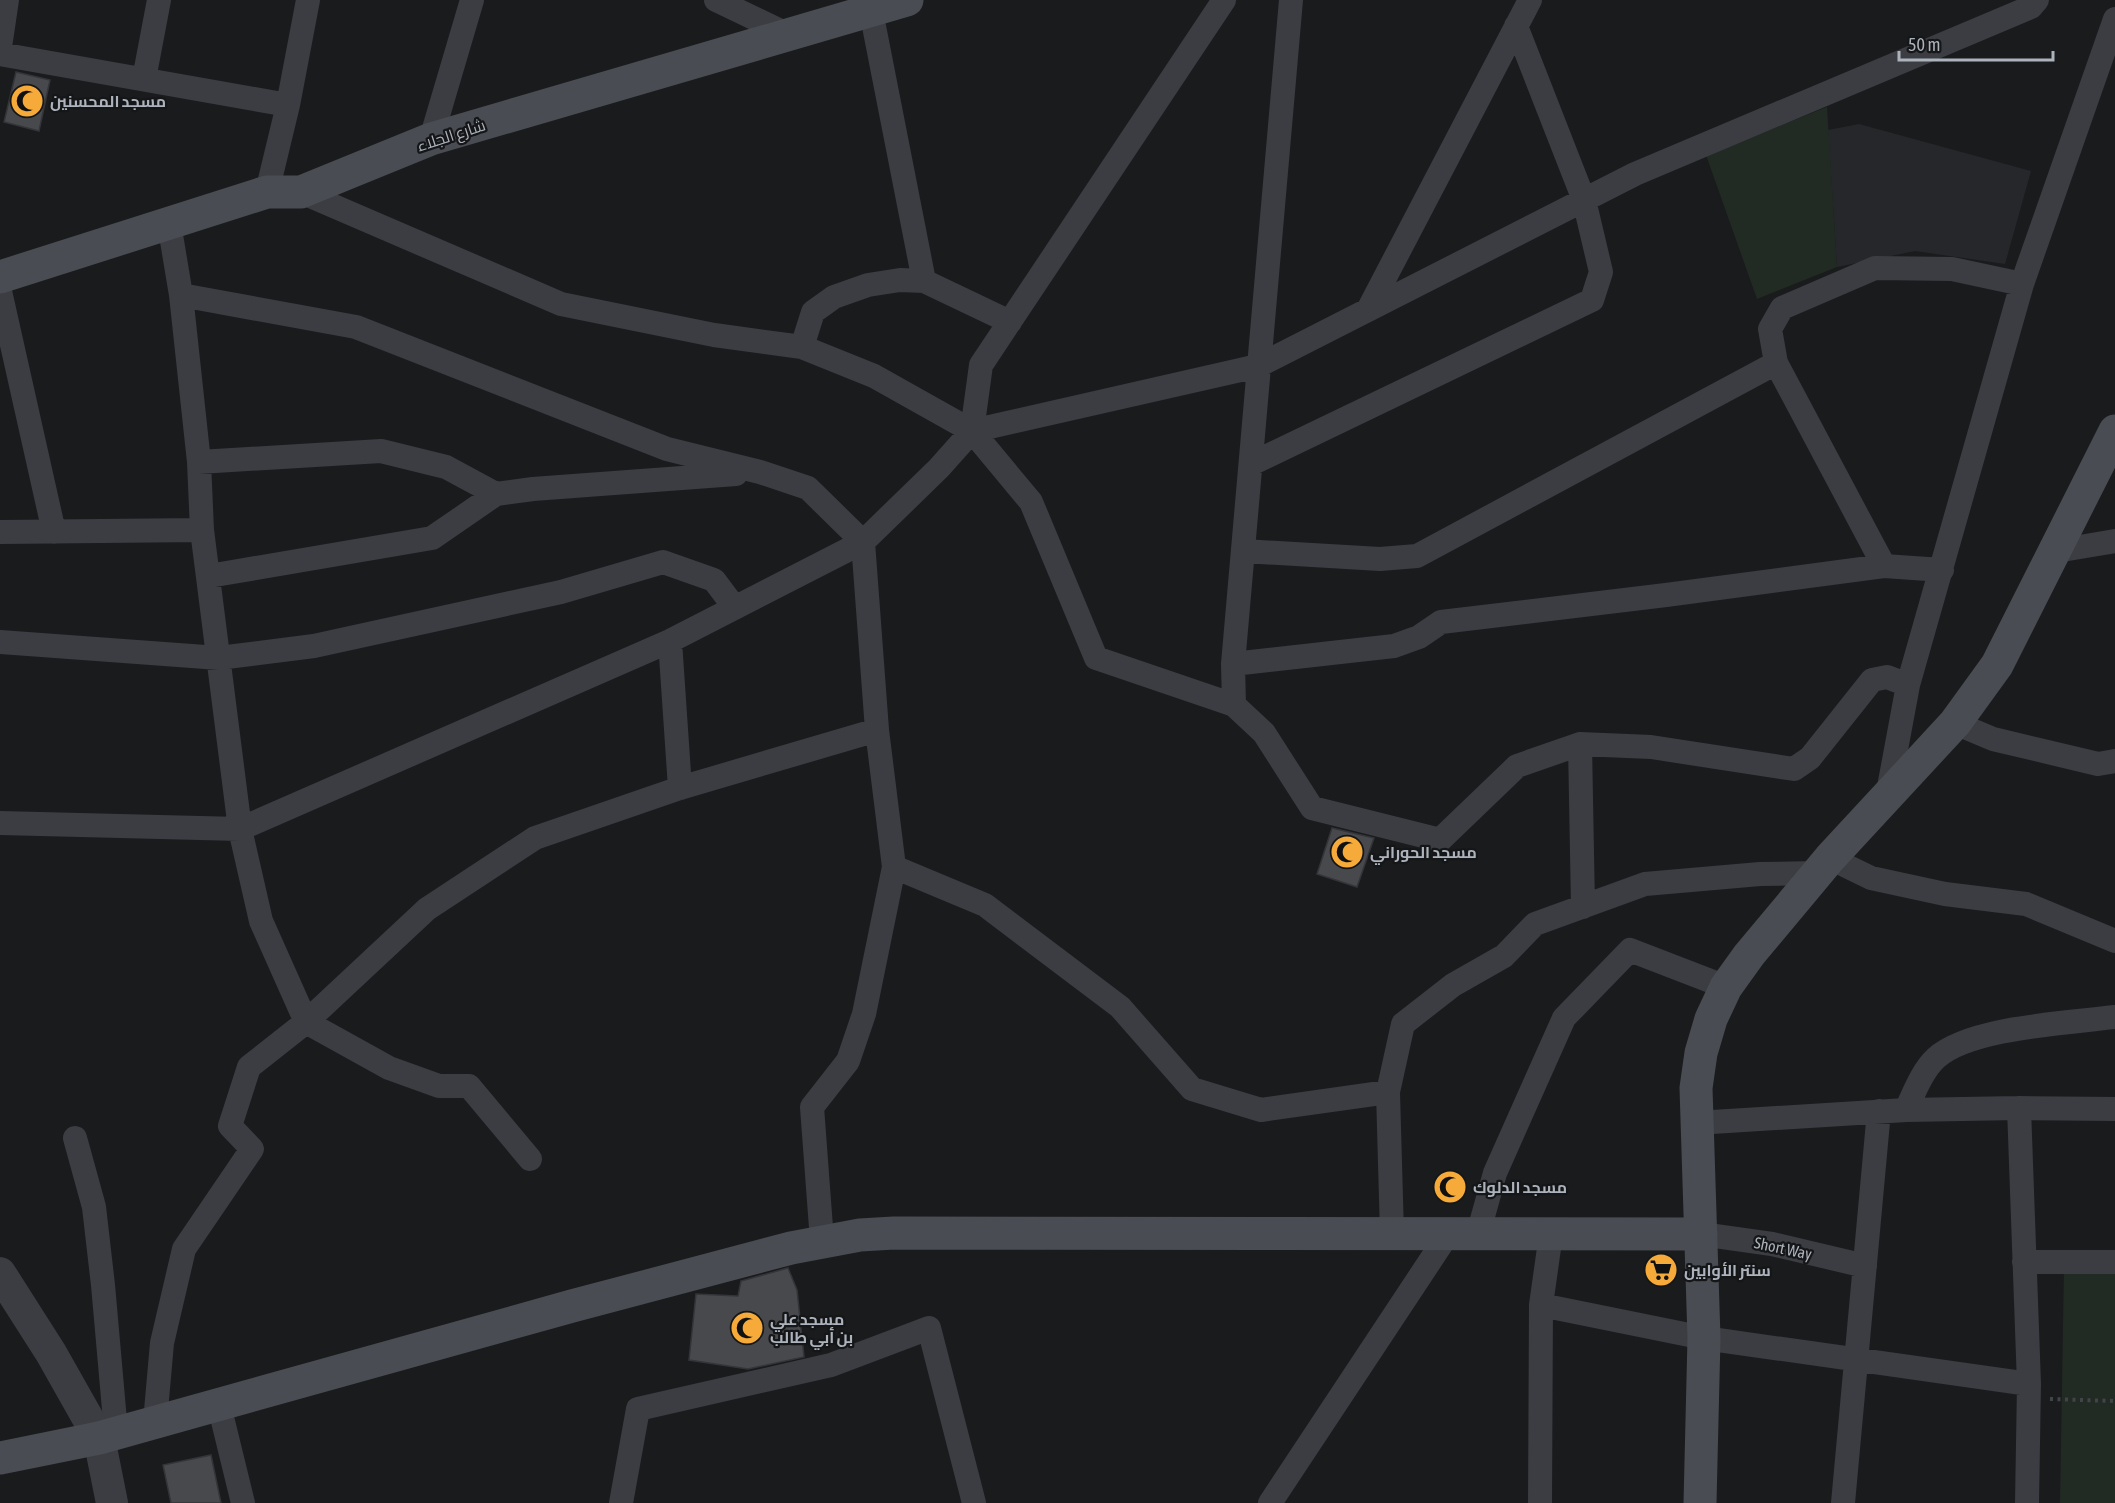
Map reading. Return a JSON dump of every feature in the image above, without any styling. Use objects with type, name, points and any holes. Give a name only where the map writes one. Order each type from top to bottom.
[{"type":"main road","name":"شارع الجلاء","points":[[0,277],[267,192],[301,192],[431,139],[907,0]]},
{"type":"main road","points":[[1700,1503],[1704,1338],[1696,1088],[1701,1053],[1711,1019],[1726,987],[1749,955],[1824,866],[1955,723],[1997,665],[2115,431]]},
{"type":"main road","points":[[0,1458],[107,1435],[572,1306],[822,1241],[860,1235],[894,1233],[1701,1234]]},
{"type":"street","points":[[0,46],[8,0]]},
{"type":"street","points":[[144,79],[159,0]]},
{"type":"street","points":[[267,192],[288,105],[308,0]]},
{"type":"street","points":[[431,139],[472,0]]},
{"type":"street","points":[[716,0],[789,35]]},
{"type":"street","points":[[0,823],[240,829],[670,641],[863,542],[939,468],[972,431],[981,364],[1224,0]]},
{"type":"street","points":[[1234,705],[1233,664],[1291,0]]},
{"type":"street","points":[[1368,310],[1530,0]]},
{"type":"street","points":[[972,431],[1258,366],[1635,174],[2031,7],[2037,0]]},
{"type":"street","points":[[871,11],[924,281]]},
{"type":"street","points":[[1887,798],[1908,685],[2022,284],[2115,19]]},
{"type":"street","points":[[1251,464],[1592,300],[1601,272],[1584,200],[1516,26]]},
{"type":"street","points":[[0,54],[288,105]]},
{"type":"street","points":[[301,192],[561,304],[714,335],[802,347],[874,376],[972,431],[1031,502],[1096,658],[1234,705],[1264,733],[1312,808],[1440,840],[1517,766],[1581,744],[1651,747],[1794,769],[1810,758],[1872,680],[1887,677],[1908,685]]},
{"type":"street","points":[[169,223],[181,295],[199,462],[202,530],[240,829],[261,921],[306,1022],[389,1068],[439,1086],[469,1086],[530,1159]]},
{"type":"street","points":[[1884,566],[1776,363],[1770,329],[1782,308],[1875,268],[1952,269],[2022,284]]},
{"type":"street","points":[[802,347],[813,312],[834,297],[868,285],[900,280],[924,281],[1010,322]]},
{"type":"street","points":[[0,291],[54,532]]},
{"type":"street","points":[[181,295],[356,327],[667,449],[760,472],[808,488],[863,542],[877,730],[894,867],[864,1014],[848,1061],[812,1107],[822,1241]]},
{"type":"street","points":[[1244,551],[1380,559],[1417,556],[1776,363]]},
{"type":"street","points":[[199,462],[381,451],[446,467],[496,494]]},
{"type":"street","points":[[209,576],[432,538],[496,494],[532,489],[760,472]]},
{"type":"street","points":[[0,532],[202,530]]},
{"type":"street","points":[[2056,551],[2115,541]]},
{"type":"street","points":[[0,642],[219,658],[325,644],[561,592],[663,562],[714,580],[735,608]]},
{"type":"street","points":[[1233,664],[1394,646],[1419,637],[1441,622],[1884,566],[1942,570]]},
{"type":"street","points":[[670,641],[680,788]]},
{"type":"street","points":[[1955,723],[1993,739],[2098,764],[2115,761]]},
{"type":"street","points":[[155,1422],[162,1342],[184,1249],[252,1149],[230,1126],[249,1068],[306,1022],[427,909],[535,838],[680,788],[877,730]]},
{"type":"street","points":[[1581,744],[1583,907]]},
{"type":"street","points":[[1392,1234],[1388,1092],[1403,1024],[1453,985],[1504,956],[1535,924],[1645,884],[1824,866],[1946,894],[2026,904],[2115,941]]},
{"type":"street","points":[[894,867],[985,905],[1120,1007],[1192,1089],[1261,1110],[1388,1092]]},
{"type":"street","points":[[1270,1503],[1463,1234],[1495,1173],[1564,1018],[1630,950],[1726,987]]},
{"type":"street","points":[[1906,1110],[1923,1076],[1935,1059],[1952,1047],[1983,1036],[2021,1029],[2115,1017]]},
{"type":"street","points":[[2019,1108],[2029,1391],[2027,1503]]},
{"type":"street","points":[[1696,1123],[1906,1110],[2115,1109]]},
{"type":"street","points":[[1843,1503],[1879,1112]]},
{"type":"street","points":[[75,1138],[94,1207],[103,1285],[107,1435],[112,1503]]},
{"type":"street","points":[[1540,1503],[1541,1305],[1551,1233]]},
{"type":"street","name":"Short Way","points":[[1701,1234],[1772,1244],[1865,1266]]},
{"type":"street","points":[[2024,1262],[2115,1262]]},
{"type":"street","points":[[0,1273],[107,1435]]},
{"type":"street","points":[[1541,1305],[1704,1338],[1856,1359],[2029,1391]]},
{"type":"street","points":[[621,1503],[638,1409],[831,1365],[929,1328],[974,1503]]},
{"type":"street","points":[[219,1405],[243,1503]]},
{"type":"path","points":[[2029,1391],[2115,1401]]},
{"type":"shaded area","points":[[1827,107],[1837,267],[1757,299],[1706,155]]},
{"type":"shaded area","points":[[1859,124],[2031,171],[2005,264],[1915,251],[1837,267],[1828,130]]},
{"type":"shaded area","points":[[2064,1267],[2115,1267],[2115,1503],[2060,1503]]},
{"type":"building","name":"مسجد المحسنين","points":[[16,72],[50,80],[39,131],[4,122]]},
{"type":"building","name":"مسجد الحوراني","points":[[1332,828],[1374,838],[1357,887],[1317,874]]},
{"type":"building","name":"مسجد علي بن أبي طالب","points":[[788,1268],[797,1290],[804,1357],[748,1369],[689,1360],[696,1294],[738,1296],[741,1281]]},
{"type":"building","points":[[211,1455],[221,1503],[171,1503],[163,1465]]},
{"type":"place","name":"مسجد المحسنين","points":[[27,101]]},
{"type":"place","name":"مسجد الحوراني","points":[[1347,852]]},
{"type":"place","name":"مسجد الدلوك","points":[[1450,1187]]},
{"type":"place","name":"سنتر الأوابين","points":[[1661,1270]]},
{"type":"place","name":"مسجد علي بن أبي طالب","points":[[747,1328]]}]
